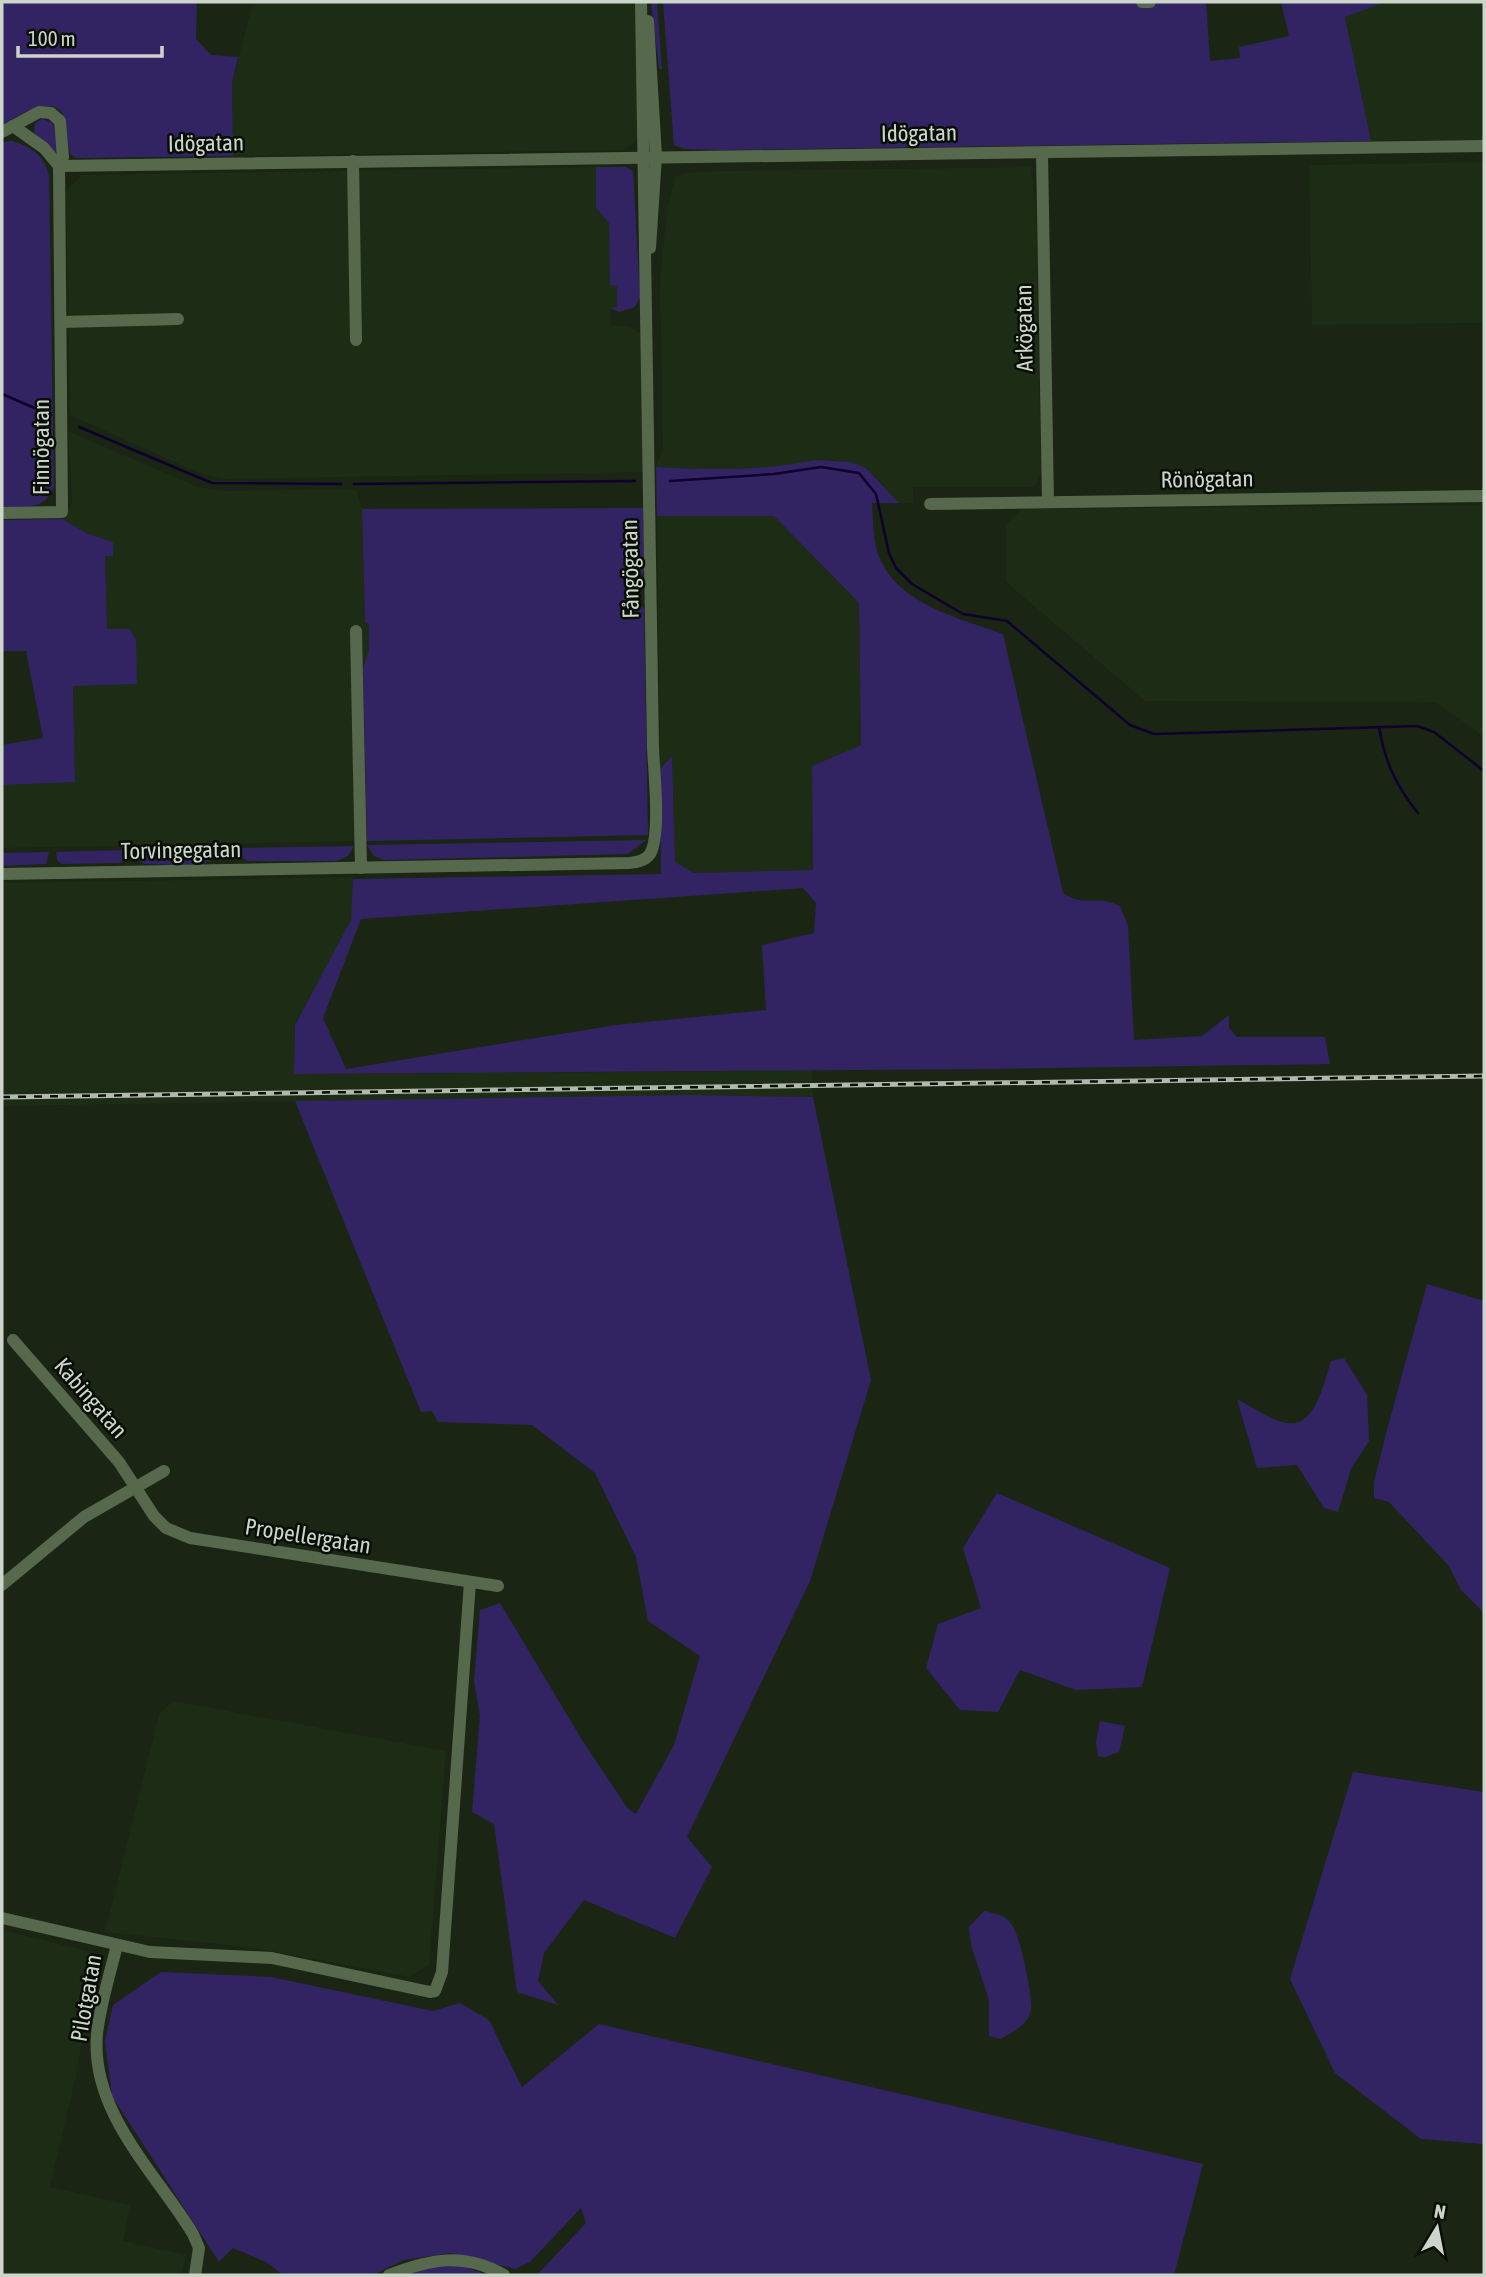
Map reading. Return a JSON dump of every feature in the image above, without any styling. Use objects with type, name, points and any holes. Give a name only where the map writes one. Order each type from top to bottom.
[{"type":"street","name":"Fångögatan","points":[[644,2],[649,157],[647,276],[654,838],[646,858]]},
{"type":"street","points":[[1142,2],[1150,2]]},
{"type":"street","name":"Finnögatan","points":[[2,513],[62,512],[59,166],[63,147],[60,121],[56,116],[39,112],[8,129]]},
{"type":"street","name":"Finnögatan","points":[[8,129],[44,148],[59,166]]},
{"type":"street","name":"Idögatan","points":[[59,166],[1484,146]]},
{"type":"street","name":"Arkögatan","points":[[1042,153],[1048,502]]},
{"type":"street","points":[[353,161],[356,340]]},
{"type":"street","points":[[61,322],[178,319]]},
{"type":"street","name":"Rönögatan","points":[[930,504],[1484,496]]},
{"type":"street","points":[[356,631],[361,868]]},
{"type":"street","name":"Torvingegatan","points":[[2,874],[630,863],[646,858]]},
{"type":"street","name":"Kabingatan","points":[[13,1340],[119,1462],[134,1486]]},
{"type":"street","points":[[2,1585],[57,1537],[134,1486],[164,1471]]},
{"type":"street","name":"Propellergatan","points":[[134,1486],[148,1508],[166,1528],[190,1538],[498,1586]]},
{"type":"street","points":[[117,1945],[174,1954],[271,1958],[430,1993],[438,1988],[445,1932],[470,1582]]},
{"type":"street","name":"Pilotgatan","points":[[2,1918],[117,1945],[97,2035],[100,2074],[110,2107],[121,2127],[193,2234],[199,2248],[195,2275]]},
{"type":"street","points":[[389,2275],[421,2262],[444,2259],[468,2260],[504,2275]]},
{"type":"shaded area","points":[[2,2],[197,2],[196,39],[211,55],[238,57],[232,83],[233,156],[77,158],[70,152],[62,113],[47,106],[28,111],[2,125]]},
{"type":"shaded area","points":[[253,2],[636,2],[638,135],[634,143],[623,150],[233,156],[232,83]]},
{"type":"shaded area","points":[[651,2],[657,2],[662,69],[659,69]]},
{"type":"shaded area","points":[[663,2],[1206,2],[1210,61],[1240,58],[1239,47],[1289,36],[1281,2],[1385,2],[1345,17],[1371,141],[719,150],[685,149],[674,145]]},
{"type":"shaded area","points":[[1385,2],[1484,2],[1484,140],[1371,141],[1345,16]]},
{"type":"shaded area","points":[[42,119],[53,123],[58,155],[34,133],[35,123]]},
{"type":"shaded area","points":[[12,141],[36,153],[49,176],[54,487],[50,495],[39,504],[2,507],[2,142]]},
{"type":"shaded area","points":[[1484,162],[1484,323],[1312,325],[1309,165]]},
{"type":"shaded area","points":[[596,167],[596,208],[609,223],[610,285],[617,285],[617,308],[610,308],[611,326],[629,326],[641,334],[643,472],[225,479],[199,473],[70,415],[66,190],[82,175]]},
{"type":"shaded area","points":[[596,167],[626,167],[633,171],[640,297],[635,307],[619,312],[610,308],[617,307],[617,286],[610,285],[609,223],[596,208]]},
{"type":"shaded area","points":[[1031,167],[1036,210],[1041,473],[1034,487],[913,487],[913,503],[899,503],[866,468],[834,460],[773,468],[718,471],[656,467],[663,448],[660,277],[667,210],[675,177],[684,173],[717,171]]},
{"type":"shaded area","points":[[68,431],[198,487],[225,491],[356,489],[362,509],[365,621],[369,624],[369,652],[363,668],[367,841],[2,848],[2,785],[75,782],[73,685],[136,684],[129,629],[107,629],[105,556],[113,542],[86,533],[63,519],[72,502]]},
{"type":"shaded area","points":[[816,460],[851,462],[866,468],[899,503],[872,503],[877,551],[885,569],[897,584],[929,606],[1003,634],[1063,893],[1078,900],[1111,902],[1120,906],[1128,926],[1134,1040],[1202,1036],[1229,1015],[1229,1028],[1237,1037],[1325,1037],[1330,1064],[294,1074],[295,1025],[351,920],[353,879],[661,874],[660,769],[672,756],[675,862],[694,873],[813,870],[812,766],[861,745],[859,603],[774,516],[657,516],[656,467],[736,469]],"holes":[[[803,888],[816,903],[814,933],[762,945],[766,1010],[616,1025],[346,1069],[323,1018],[361,919]]]},
{"type":"shaded area","points":[[1484,505],[1484,737],[1436,702],[1145,701],[1006,582],[1006,524],[1022,509]]},
{"type":"shaded area","points":[[643,508],[644,572],[638,577],[638,602],[644,609],[648,835],[367,841],[363,668],[369,651],[369,624],[365,622],[362,509]]},
{"type":"shaded area","points":[[657,516],[774,516],[859,603],[861,745],[812,766],[813,870],[694,873],[675,862],[672,757],[660,769]]},
{"type":"shaded area","points":[[63,519],[86,533],[113,542],[113,556],[105,556],[107,629],[130,629],[136,640],[137,684],[73,686],[75,782],[2,785],[2,745],[43,738],[26,651],[2,651],[2,520]]},
{"type":"shaded area","points":[[646,840],[628,854],[385,860],[374,856],[367,845]]},
{"type":"shaded area","points":[[354,846],[348,856],[337,861],[248,861],[239,856],[236,848]]},
{"type":"shaded area","points":[[223,848],[218,856],[210,861],[188,865],[144,864],[137,859],[135,850]]},
{"type":"shaded area","points":[[125,850],[125,858],[120,863],[61,864],[57,860],[56,852]]},
{"type":"shaded area","points":[[49,852],[46,864],[2,866],[2,853]]},
{"type":"shaded area","points":[[353,877],[352,920],[295,1024],[294,1074],[812,1071],[813,1097],[688,1095],[2,1106],[2,883]]},
{"type":"shaded area","points":[[688,1095],[813,1097],[871,1380],[810,1581],[687,1837],[712,1867],[675,1938],[584,1900],[544,1953],[538,1981],[558,2005],[517,1992],[494,1824],[472,1812],[480,1716],[474,1681],[480,1610],[500,1603],[582,1740],[628,1809],[636,1814],[674,1745],[700,1656],[648,1621],[636,1557],[595,1473],[532,1425],[438,1422],[432,1411],[421,1412],[295,1101]]},
{"type":"shaded area","points":[[1427,1284],[1484,1301],[1484,1613],[1461,1590],[1449,1566],[1389,1502],[1374,1498],[1374,1482]]},
{"type":"shaded area","points":[[1344,1358],[1367,1395],[1369,1441],[1351,1469],[1338,1512],[1324,1508],[1297,1465],[1257,1468],[1237,1399],[1274,1419],[1297,1423],[1312,1411],[1322,1391],[1331,1361]]},
{"type":"shaded area","points":[[997,1493],[1170,1568],[1142,1687],[1076,1690],[1020,1670],[998,1712],[960,1710],[926,1668],[938,1624],[981,1608],[963,1548]]},
{"type":"shaded area","points":[[173,1701],[446,1751],[429,1965],[410,1977],[255,1948],[105,1932],[159,1714]]},
{"type":"shaded area","points":[[1100,1721],[1125,1726],[1119,1752],[1105,1757],[1098,1756],[1096,1742]]},
{"type":"shaded area","points":[[1353,1772],[1484,1792],[1484,2144],[1421,2139],[1335,2073],[1290,1979]]},
{"type":"shaded area","points":[[984,1911],[1003,1917],[1012,1925],[1022,1953],[1030,1992],[1031,2010],[1027,2020],[1001,2039],[989,2036],[989,2000],[971,1945],[969,1927]]},
{"type":"shaded area","points":[[2,1930],[88,1951],[97,1963],[74,2084],[50,2187],[130,2205],[123,2241],[186,2255],[181,2275],[2,2275]]},
{"type":"shaded area","points":[[161,1972],[271,1977],[433,2011],[460,2003],[489,2020],[522,2087],[599,2024],[1203,2164],[1174,2275],[537,2275],[586,2223],[581,2208],[530,2262],[515,2269],[451,2253],[404,2260],[373,2275],[283,2275],[266,2262],[233,2248],[219,2262],[112,2096],[105,2041],[113,2005]]},
{"type":"shaded area","points":[[459,2265],[487,2275],[402,2275],[421,2268]]},
{"type":"waterway","points":[[2,394],[51,415]]},
{"type":"waterway","points":[[79,427],[212,483],[341,484]]},
{"type":"waterway","points":[[670,481],[774,474],[821,467],[859,473],[876,494],[889,553],[896,568],[912,584],[963,614],[1007,621],[1130,725],[1154,734],[1417,726],[1434,732],[1484,771]]},
{"type":"waterway","points":[[354,484],[635,481]]},
{"type":"waterway","points":[[1379,727],[1392,773],[1418,813]]},
{"type":"railway","points":[[2,1097],[1484,1076]]}]
